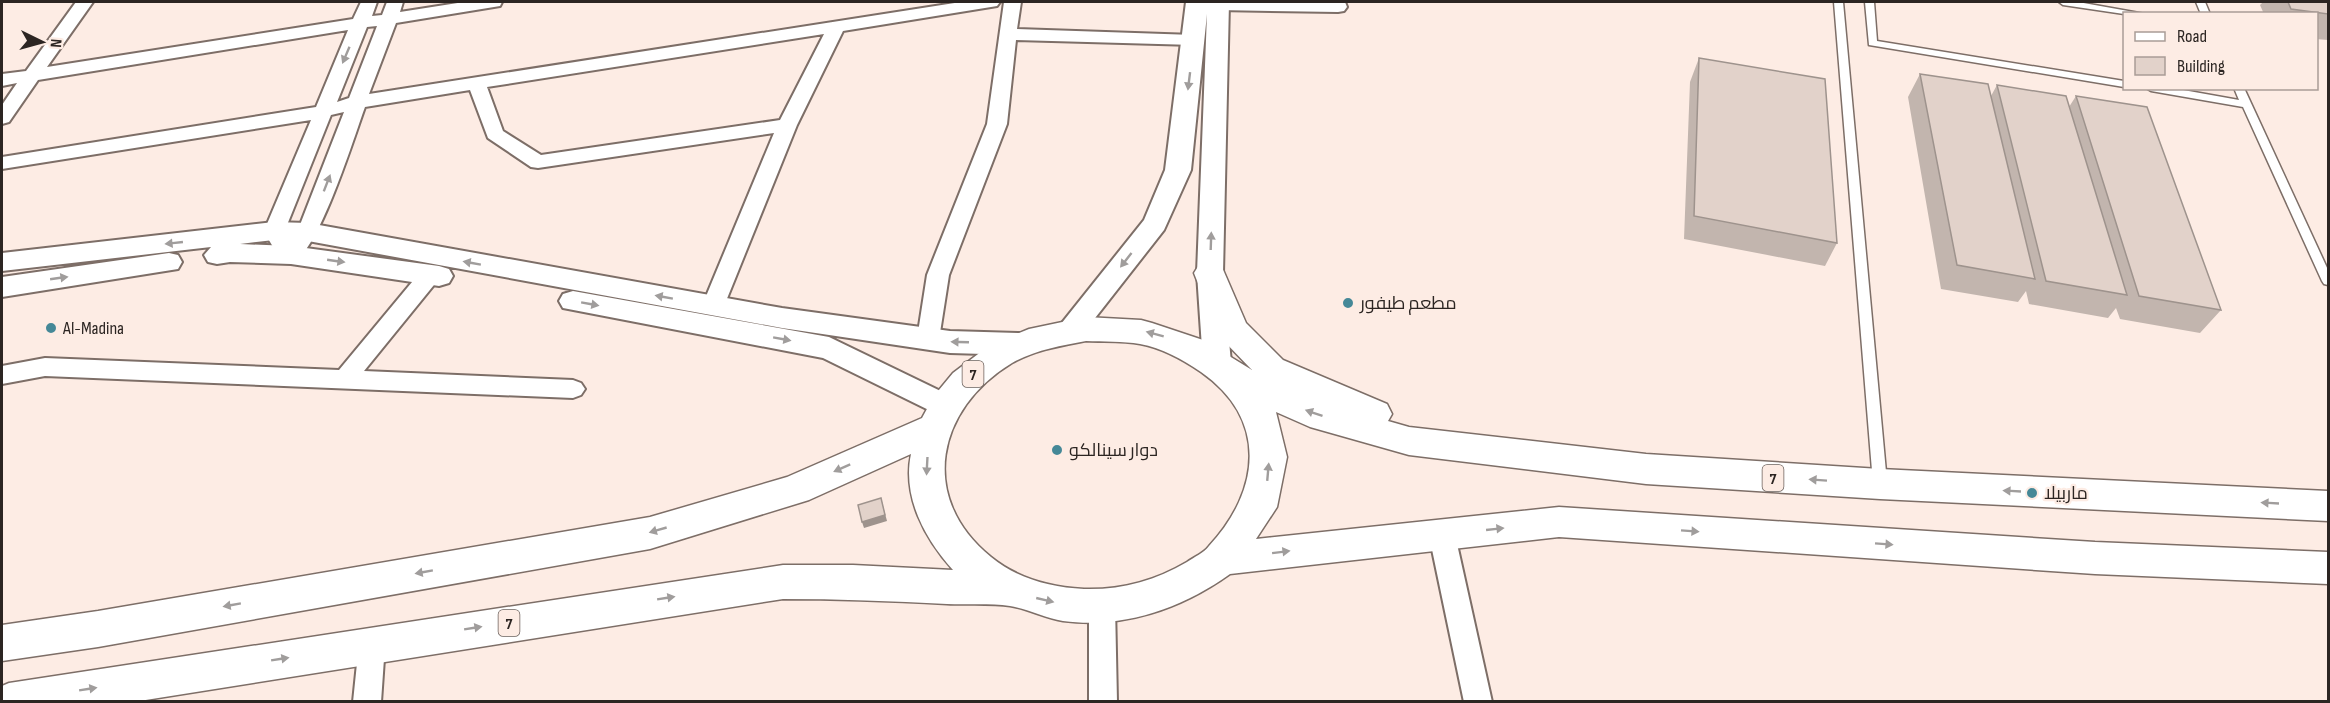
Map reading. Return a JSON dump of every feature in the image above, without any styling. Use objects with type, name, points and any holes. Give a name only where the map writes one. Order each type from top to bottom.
[{"type":"highway","points":[[1210,273],[1232,329],[1271,369],[1399,424],[1646,469]]},
{"type":"highway","name":"7","points":[[1224,369],[1246,393],[1258,411],[1269,453],[1268,476],[1263,498],[1254,519],[1240,540],[1222,559],[1176,589],[1148,598],[1102,606],[1064,604],[1013,590],[984,575],[961,555],[943,532],[932,506],[926,480],[927,454],[940,417],[959,387],[977,371],[1019,345],[1044,335],[1071,329],[1115,327],[1149,332],[1174,339],[1224,369],[1310,413],[1408,441],[1646,469],[1880,484],[2328,506]]},
{"type":"highway","name":"7","points":[[2,643],[98,629],[650,532],[796,489],[940,417]]},
{"type":"highway","name":"7","points":[[1222,559],[1559,522],[2095,558],[2328,568]]},
{"type":"highway","name":"7","points":[[9,702],[783,582],[853,582],[1013,590]]},
{"type":"street","points":[[2,118],[84,2]]},
{"type":"street","points":[[274,231],[369,2]]},
{"type":"street","points":[[2,80],[360,23],[392,9],[494,2]]},
{"type":"street","points":[[2,163],[322,112],[357,102],[991,2]]},
{"type":"street","points":[[928,339],[938,275],[997,124],[1012,2]]},
{"type":"street","points":[[1211,3],[1338,7],[1337,2]]},
{"type":"street","points":[[1071,329],[1155,224],[1178,170],[1194,40],[1211,3]]},
{"type":"street","points":[[1211,3],[1210,273],[1224,369]]},
{"type":"street","points":[[291,255],[308,231],[392,9]]},
{"type":"street","points":[[713,306],[787,124],[837,26]]},
{"type":"street","points":[[1008,34],[1194,40]]},
{"type":"street","points":[[477,84],[495,134],[538,162],[787,124]]},
{"type":"street","points":[[274,231],[291,255]]},
{"type":"street","points":[[2,262],[274,231],[308,231],[351,242],[782,318],[928,339],[1019,345]]},
{"type":"street","points":[[2,286],[230,253],[291,255],[430,275],[829,348],[940,417]]},
{"type":"street","points":[[344,380],[430,275]]},
{"type":"street","points":[[2,375],[45,367],[573,389]]},
{"type":"street","points":[[1442,535],[1478,702]]},
{"type":"street","points":[[1102,606],[1103,702]]},
{"type":"street","points":[[367,702],[372,674],[372,644]]},
{"type":"lane","points":[[1838,2],[1880,484]]},
{"type":"lane","points":[[1869,2],[1872,43],[2123,84]]},
{"type":"lane","points":[[2063,2],[2126,9]]},
{"type":"lane","points":[[2163,90],[2246,104]]},
{"type":"lane","points":[[2240,90],[2328,281]]},
{"type":"building","points":[[2288,2],[2328,2],[2328,14],[2291,9]]},
{"type":"building","points":[[1699,58],[1825,79],[1837,243],[1694,216]]},
{"type":"building","points":[[1920,74],[1988,84],[2035,279],[1957,265]]},
{"type":"building","points":[[1997,85],[2066,96],[2127,295],[2046,281]]},
{"type":"building","points":[[2076,96],[2147,107],[2221,310],[2139,296]]},
{"type":"building","points":[[881,498],[885,515],[862,522],[858,505]]},
{"type":"place","name":"مطعم طيفور","points":[[1348,303]]},
{"type":"place","name":"Al-Madina","points":[[51,328]]},
{"type":"place","name":"دوار سينالكو","points":[[1057,450]]},
{"type":"place","name":"ماربيلا","points":[[2032,493]]}]
